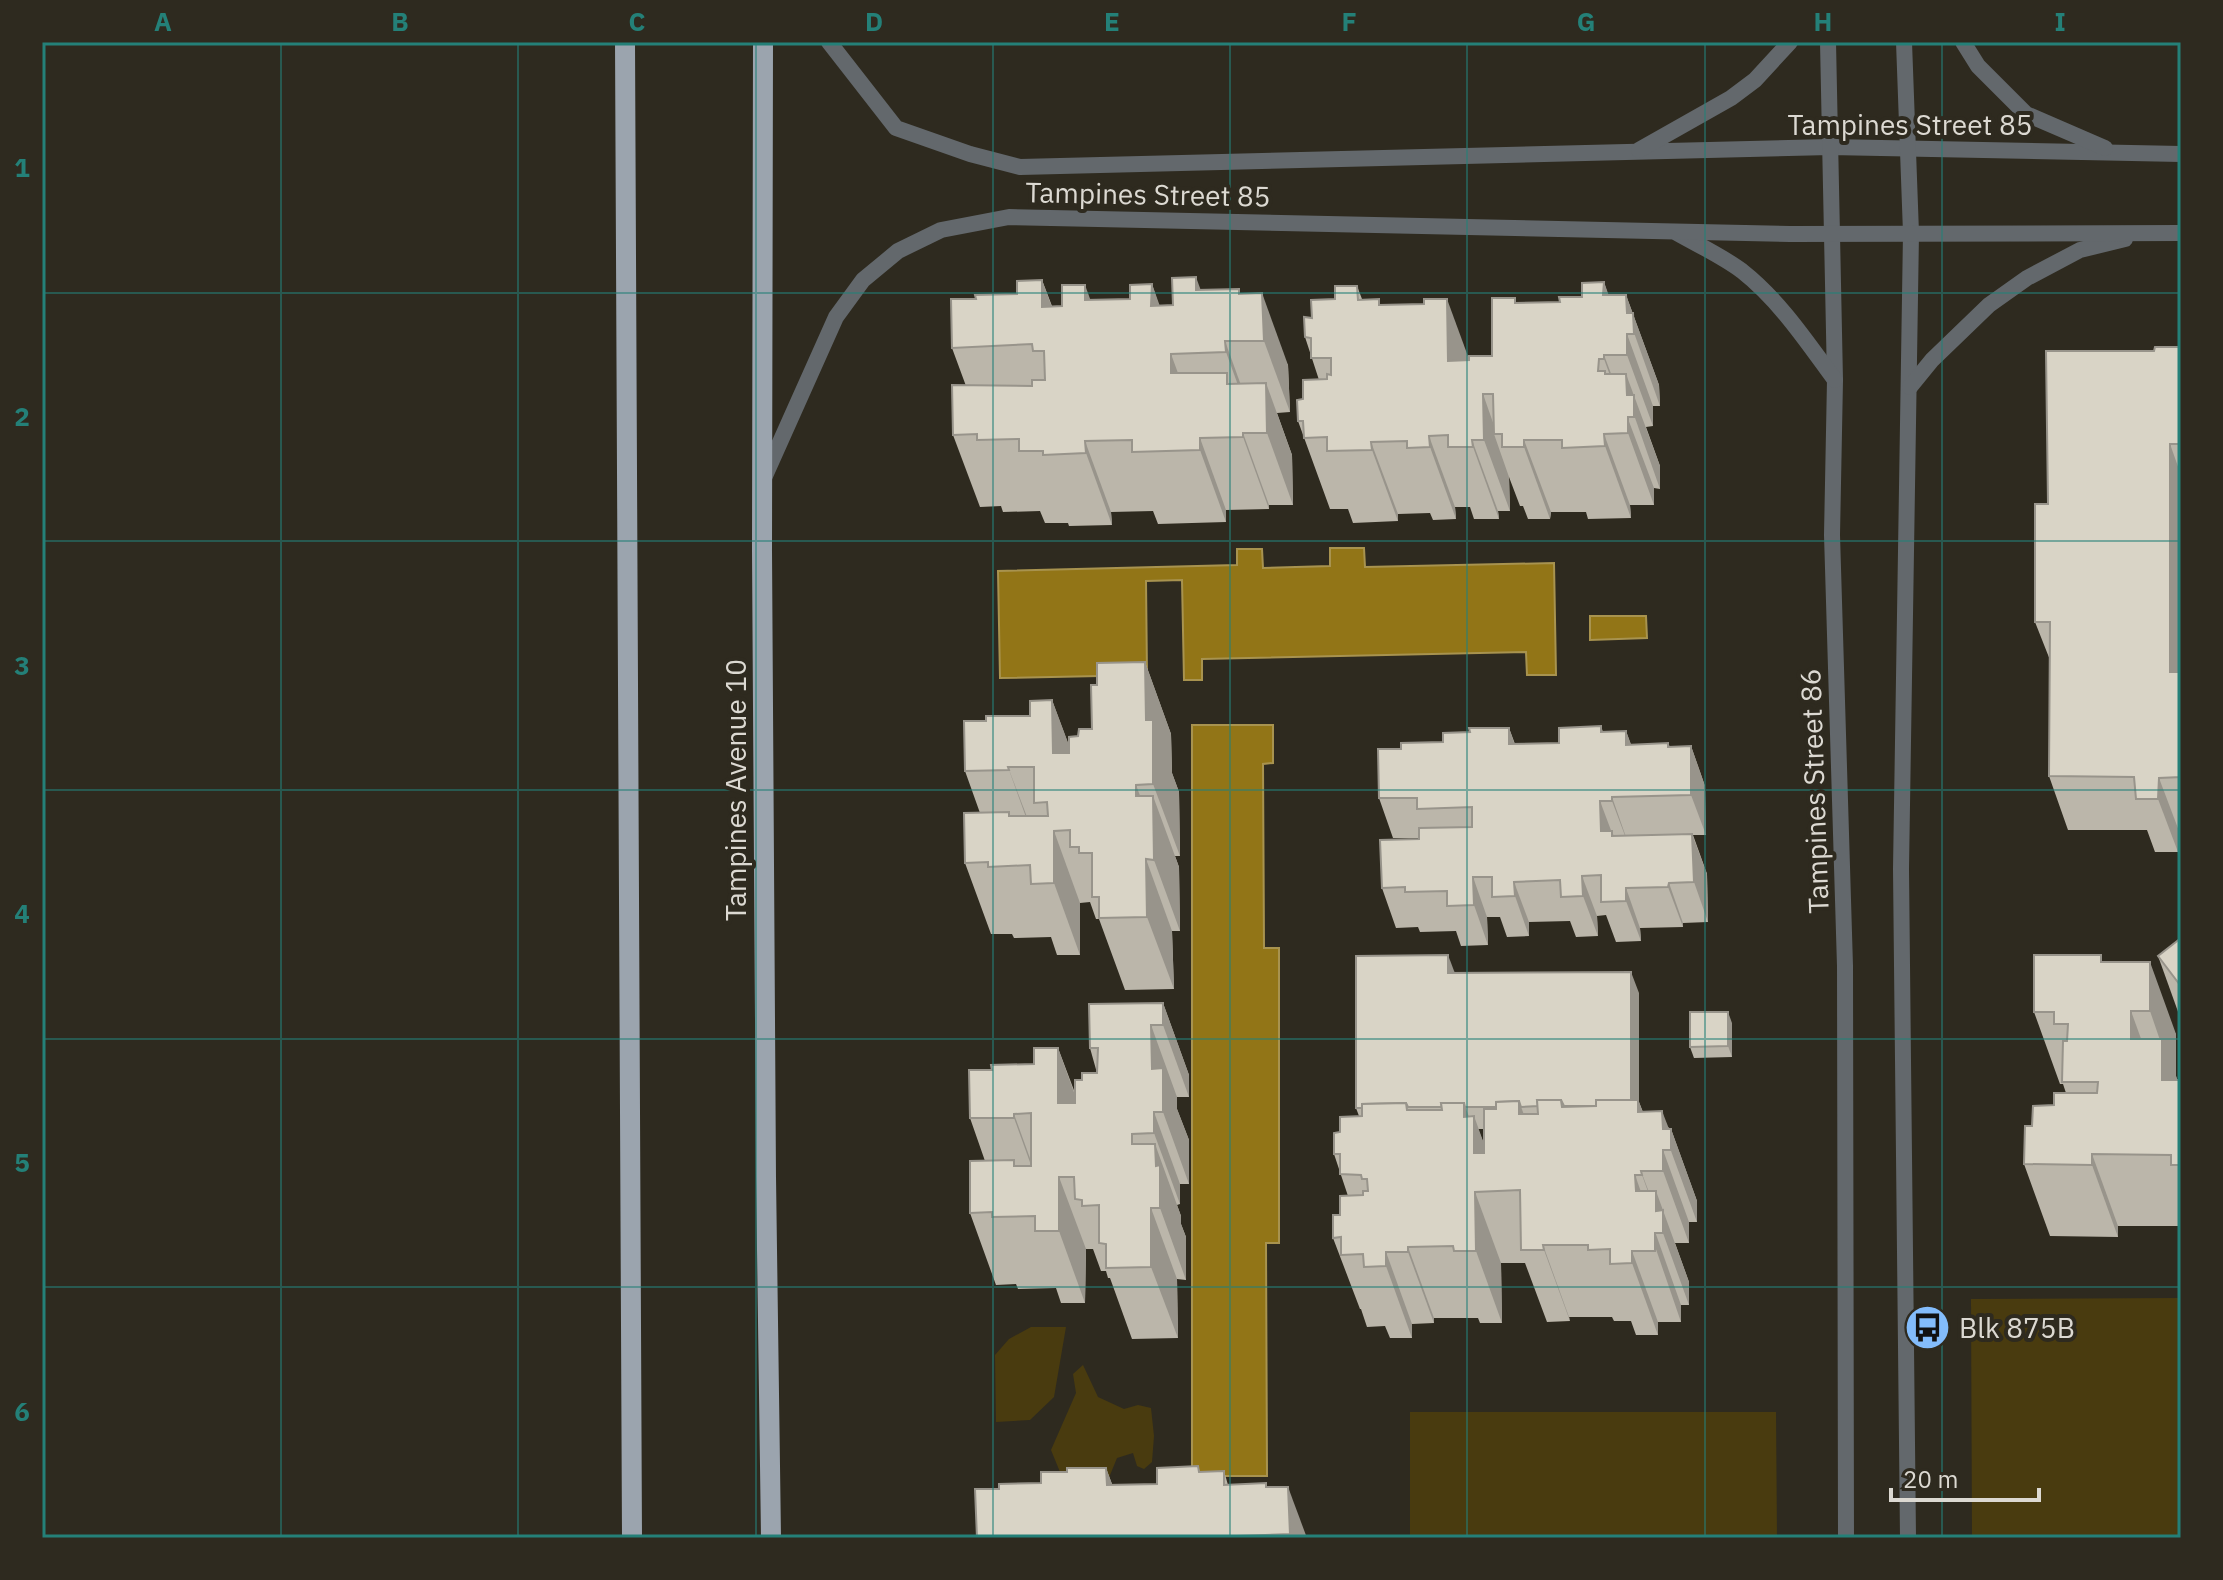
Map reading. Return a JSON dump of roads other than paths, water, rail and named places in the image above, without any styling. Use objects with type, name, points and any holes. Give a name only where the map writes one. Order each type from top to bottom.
[{"type":"main road","points":[[625,42],[632,1538]]},
{"type":"main road","name":"Tampines Avenue 10","points":[[763,42],[762,483],[771,1538]]},
{"type":"street","name":"Tampines Street 85","points":[[829,42],[896,128],[970,154],[1020,167],[1830,147],[2181,154]]},
{"type":"street","name":"Tampines Street 85","points":[[1638,151],[1731,98],[1755,80],[1790,42]]},
{"type":"street","name":"Tampines Street 86","points":[[1828,42],[1835,380],[1832,535],[1845,966],[1846,1538]]},
{"type":"street","points":[[1904,42],[1911,233],[1901,869],[1908,1538]]},
{"type":"street","points":[[1963,42],[1978,66],[2026,114],[2115,153]]},
{"type":"street","name":"Tampines Street 85","points":[[762,483],[836,317],[863,280],[898,251],[941,230],[1009,217],[1675,232],[2181,233]]},
{"type":"street","name":"Tampines Street 85","points":[[1675,232],[1740,270],[1787,316],[1835,380]]},
{"type":"street","points":[[1910,387],[1932,360],[1989,305],[2027,278],[2080,250],[2154,233]]},
{"type":"place","name":"Blk 875B","points":[[1928,1327]]}]
